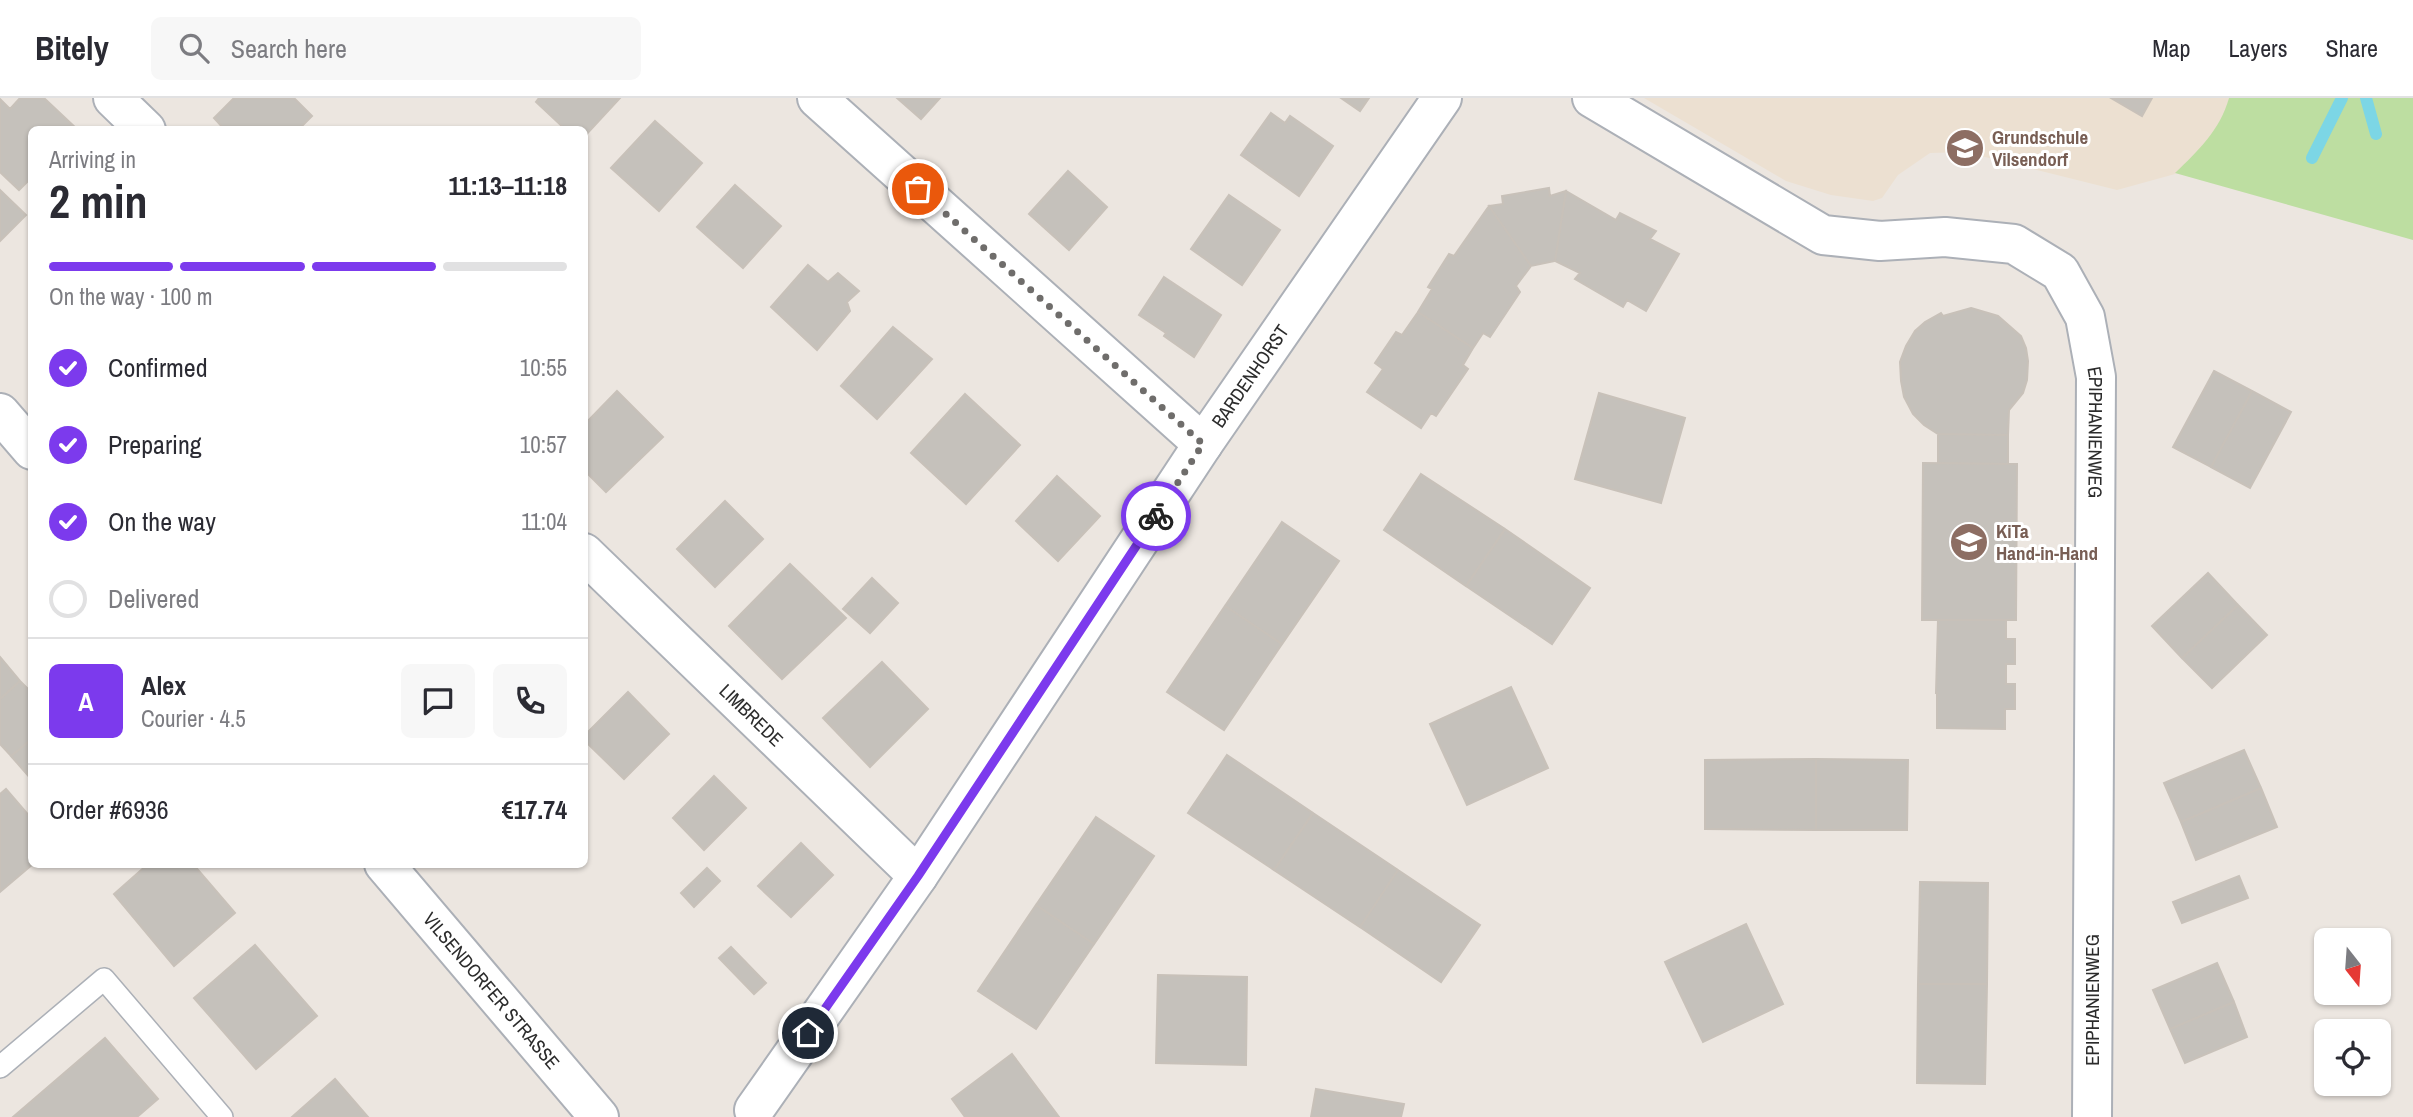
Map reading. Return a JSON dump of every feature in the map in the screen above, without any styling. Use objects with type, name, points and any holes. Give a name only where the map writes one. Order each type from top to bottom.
[{"type":"street","points":[[113,98],[142,126]]},
{"type":"street","points":[[817,98],[1203,444]]},
{"type":"street","name":"BARDENHORST","points":[[754,1110],[918,876],[1203,444],[1442,98]]},
{"type":"street","name":"EPIPHANIENWEG","points":[[1592,98],[1823,235],[1880,241],[1945,237],[2014,244],[2060,272],[2085,317],[2096,377],[2092,1117]]},
{"type":"street","points":[[0,413],[28,445]]},
{"type":"street","name":"LIMBREDE","points":[[588,557],[918,876]]},
{"type":"street","name":"VILSENDORFER STRASSE","points":[[387,868],[599,1117]]},
{"type":"lane","points":[[0,1067],[104,979],[222,1117]]},
{"type":"shaded area","name":"Grundschule Vilsendorf","points":[[1644,98],[2229,98],[2224,117],[2205,144],[2175,174],[2117,190],[1965,152],[1930,153],[1898,175],[1882,198],[1873,201],[1831,195],[1786,181]]},
{"type":"green space","points":[[2229,98],[2413,98],[2413,240],[2175,173],[2214,130]]},
{"type":"building","points":[[20,98],[44,98],[74,126],[28,126],[28,181],[19,190],[0,172],[0,99],[10,109]]},
{"type":"building","points":[[234,98],[294,98],[312,116],[302,126],[221,126],[214,118]]},
{"type":"building","points":[[539,98],[620,98],[588,133],[588,126],[562,126],[536,102]]},
{"type":"building","points":[[897,98],[940,98],[921,119]]},
{"type":"building","points":[[1341,98],[1369,98],[1360,111]]},
{"type":"building","points":[[2111,98],[2152,98],[2142,116]]},
{"type":"building","points":[[1271,113],[1285,123],[1290,116],[1333,146],[1299,196],[1241,155]]},
{"type":"building","points":[[655,121],[702,163],[659,211],[611,168]]},
{"type":"building","points":[[1068,171],[1107,207],[1069,250],[1029,214]]},
{"type":"building","points":[[735,185],[781,226],[743,268],[697,227]]},
{"type":"building","points":[[1549,188],[1550,196],[1566,191],[1555,261],[1531,266],[1489,206],[1503,204],[1502,196]]},
{"type":"building","points":[[0,190],[26,215],[0,241]]},
{"type":"building","points":[[1566,191],[1616,220],[1620,213],[1656,231],[1650,239],[1679,254],[1646,311],[1627,300],[1623,307],[1575,279],[1580,273],[1555,261]]},
{"type":"building","points":[[1229,195],[1280,230],[1242,285],[1191,249]]},
{"type":"building","points":[[1489,206],[1531,266],[1516,286],[1520,292],[1490,337],[1483,333],[1473,348],[1418,312],[1432,289],[1428,287],[1449,254],[1454,256]]},
{"type":"building","points":[[808,265],[828,282],[838,273],[859,291],[847,302],[850,311],[817,350],[771,307]]},
{"type":"building","points":[[1164,277],[1221,315],[1194,357],[1139,315]]},
{"type":"building","points":[[1971,308],[1998,316],[2021,336],[2026,348],[2027,380],[2023,393],[2009,410],[2008,435],[1938,434],[1913,414],[1904,397],[1900,362],[1915,331],[1941,313],[1943,316]]},
{"type":"building","points":[[1418,312],[1473,348],[1463,365],[1468,369],[1436,416],[1431,413],[1421,428],[1367,392],[1383,369],[1375,363],[1396,332],[1402,335]]},
{"type":"building","points":[[893,327],[932,359],[877,419],[841,386]]},
{"type":"building","points":[[2214,371],[2252,391],[2211,467],[2173,447]]},
{"type":"building","points":[[617,391],[663,437],[606,492],[588,474],[588,421]]},
{"type":"building","points":[[2252,391],[2291,412],[2250,488],[2211,467]]},
{"type":"building","points":[[1599,393],[1685,418],[1661,503],[1575,479]]},
{"type":"building","points":[[965,394],[1020,445],[966,504],[911,453]]},
{"type":"building","points":[[1938,434],[2008,435],[2008,464],[1938,463]]},
{"type":"building","name":"KiTa Hand-in-Hand","points":[[1923,463],[2017,464],[2016,620],[1922,620]]},
{"type":"building","points":[[1421,474],[1505,529],[1466,586],[1384,530]]},
{"type":"building","points":[[1057,476],[1100,516],[1058,561],[1016,521]]},
{"type":"building","points":[[725,501],[763,539],[715,587],[677,549]]},
{"type":"building","points":[[1282,522],[1339,561],[1282,644],[1225,606]]},
{"type":"building","points":[[1505,529],[1590,588],[1552,644],[1466,586]]},
{"type":"building","points":[[790,564],[846,618],[782,679],[729,626]]},
{"type":"building","points":[[2208,573],[2238,605],[2182,658],[2152,626]]},
{"type":"building","points":[[872,578],[898,603],[870,633],[843,609]]},
{"type":"building","points":[[2238,605],[2267,635],[2212,688],[2182,658]]},
{"type":"building","points":[[1225,606],[1282,644],[1224,730],[1167,692]]},
{"type":"building","points":[[1938,620],[2006,620],[2006,639],[2015,639],[2015,664],[2006,664],[2006,684],[2015,684],[2015,709],[2005,709],[2005,729],[1937,728]]},
{"type":"building","points":[[0,657],[20,681],[0,699]]},
{"type":"building","points":[[882,662],[928,709],[870,767],[823,718]]},
{"type":"building","points":[[20,681],[28,689],[28,742],[11,756],[0,744],[0,699]]},
{"type":"building","points":[[1511,687],[1548,768],[1467,805],[1430,724]]},
{"type":"building","points":[[628,692],[669,734],[624,779],[588,744],[588,732]]},
{"type":"building","points":[[28,742],[28,775],[11,756]]},
{"type":"building","points":[[2244,750],[2261,788],[2181,822],[2164,783]]},
{"type":"building","points":[[1227,755],[1313,813],[1274,870],[1188,813]]},
{"type":"building","points":[[1816,759],[1908,760],[1907,830],[1816,830]]},
{"type":"building","points":[[1816,759],[1816,830],[1705,829],[1705,760]]},
{"type":"building","points":[[714,776],[746,808],[704,850],[673,818]]},
{"type":"building","points":[[2261,788],[2277,827],[2196,860],[2181,822]]},
{"type":"building","points":[[6,789],[28,814],[28,868],[0,892],[0,794]]},
{"type":"building","points":[[1313,813],[1398,870],[1360,927],[1274,870]]},
{"type":"building","points":[[1096,817],[1154,856],[1094,944],[1036,905]]},
{"type":"building","points":[[801,843],[833,875],[791,917],[758,886]]},
{"type":"building","points":[[143,868],[196,868],[235,913],[174,966],[114,894]]},
{"type":"building","points":[[707,868],[720,881],[694,907],[681,893]]},
{"type":"building","points":[[1398,870],[1480,925],[1441,982],[1360,927]]},
{"type":"building","points":[[2239,876],[2248,898],[2182,923],[2173,902]]},
{"type":"building","points":[[1920,882],[1988,883],[1987,984],[1918,984]]},
{"type":"building","points":[[1036,905],[1094,944],[1036,1029],[978,991]]},
{"type":"building","points":[[1746,924],[1783,1004],[1703,1042],[1665,962]]},
{"type":"building","points":[[255,945],[317,1016],[256,1069],[194,998]]},
{"type":"building","points":[[731,947],[766,983],[754,994],[719,958]]},
{"type":"building","points":[[2217,963],[2234,1002],[2170,1029],[2153,990]]},
{"type":"building","points":[[1158,975],[1247,977],[1246,1065],[1156,1063]]},
{"type":"building","points":[[1918,984],[1987,984],[1985,1084],[1917,1083]]},
{"type":"building","points":[[2234,1002],[2247,1037],[2185,1063],[2170,1029]]},
{"type":"building","points":[[105,1038],[158,1099],[137,1117],[13,1117]]},
{"type":"building","points":[[1012,1054],[1059,1117],[965,1117],[952,1099]]},
{"type":"building","points":[[335,1079],[368,1117],[292,1117]]},
{"type":"building","points":[[1316,1089],[1404,1104],[1401,1117],[1311,1117]]},
{"type":"waterway","points":[[2312,158],[2342,98]]},
{"type":"waterway","points":[[2366,98],[2376,134]]},
{"type":"way so far","points":[[918,189],[1203,444],[1156,516]]},
{"type":"place","name":"Grundschule Vilsendorf","points":[[1965,148]]},
{"type":"place","name":"KiTa Hand-in-Hand","points":[[1969,542]]},
{"type":"route","points":[[808,1033],[918,876],[1156,516]]}]
